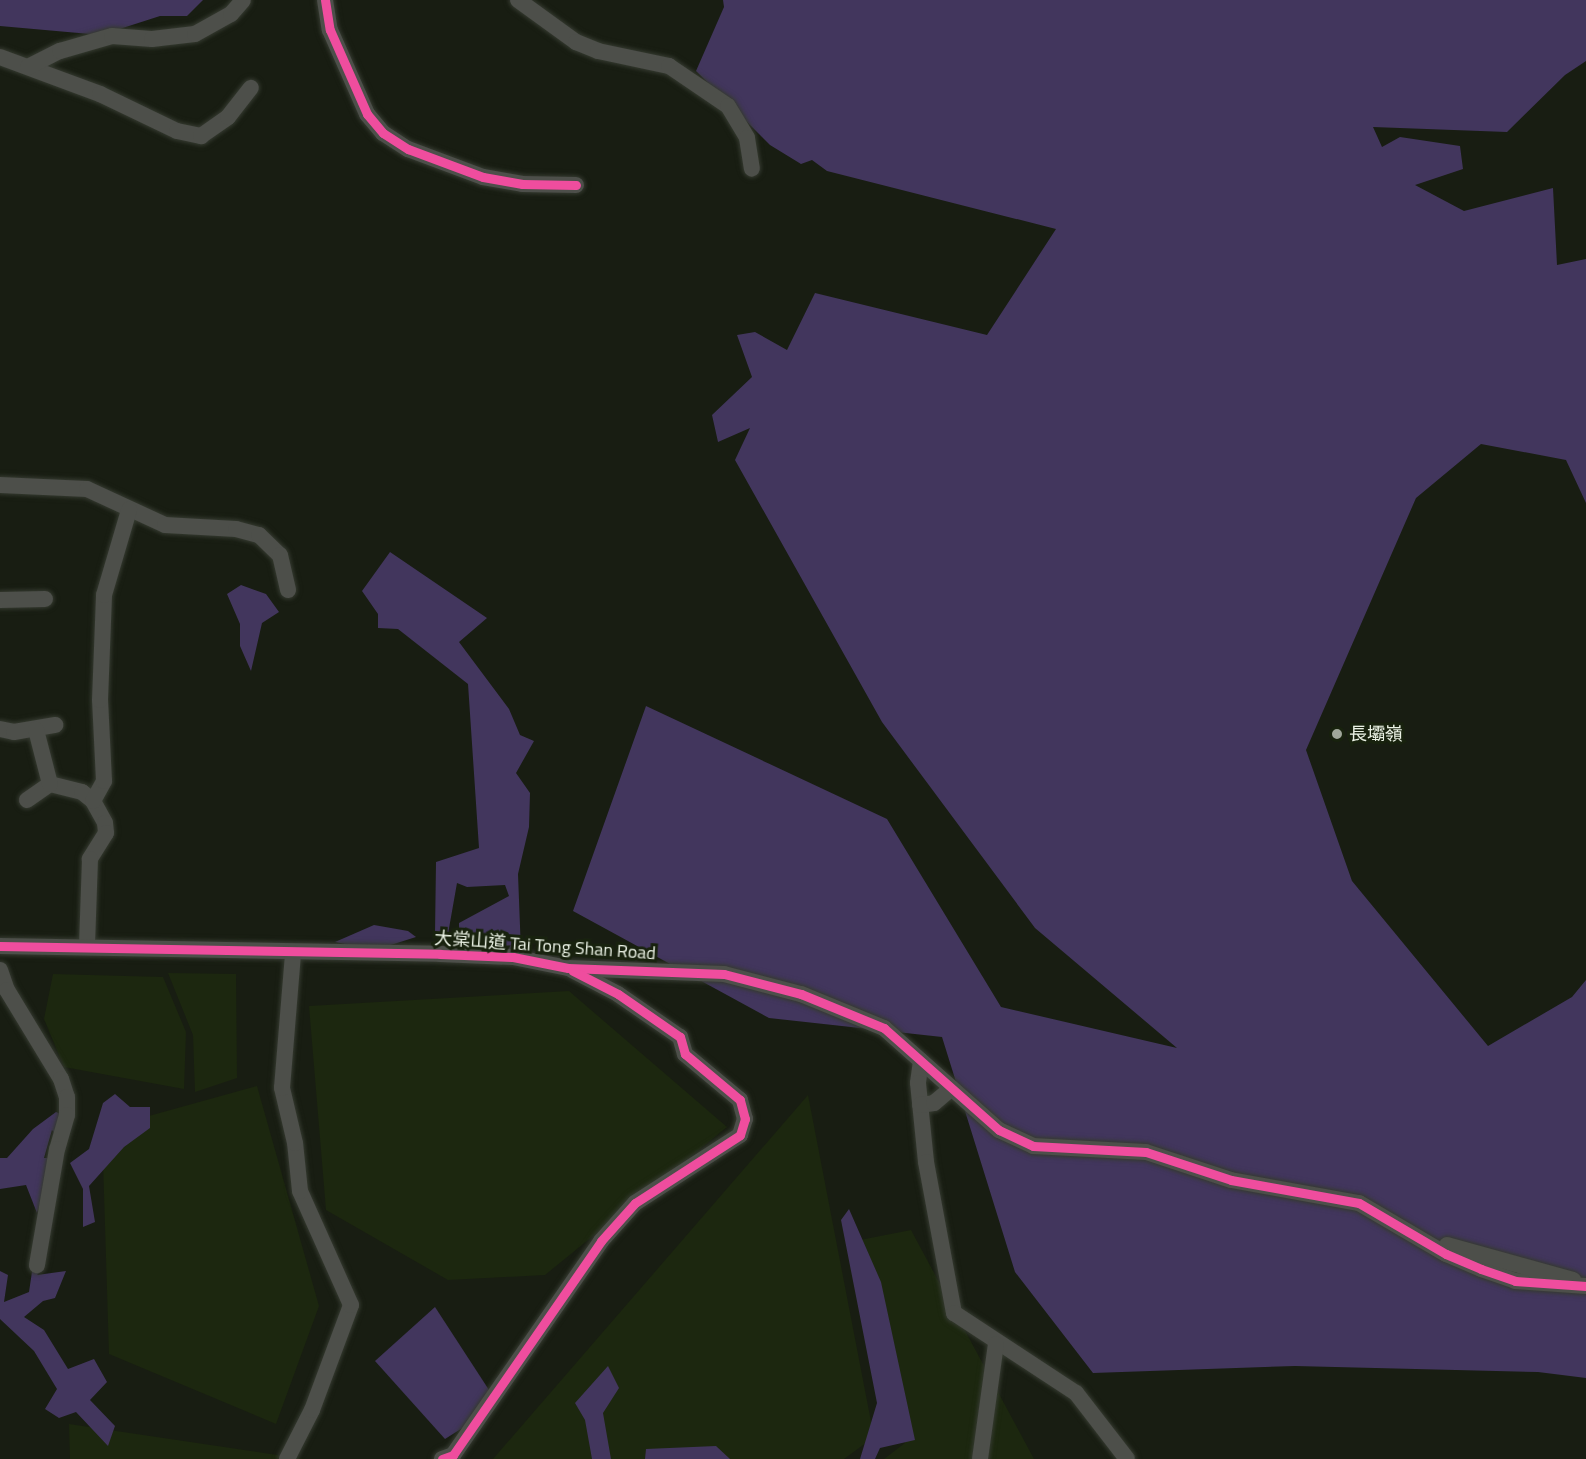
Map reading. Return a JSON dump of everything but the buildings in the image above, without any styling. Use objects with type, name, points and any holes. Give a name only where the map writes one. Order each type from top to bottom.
[{"type":"street","points":[[28,68],[60,51],[112,36],[152,39],[195,34],[231,14],[243,0]]},
{"type":"street","points":[[325,0],[330,30],[367,114],[383,133],[408,149],[483,177],[522,184],[576,185]]},
{"type":"street","points":[[518,0],[576,42],[598,51],[669,66],[728,106],[747,138],[752,169]]},
{"type":"street","points":[[0,57],[100,94],[177,131],[201,136],[228,117],[251,88]]},
{"type":"street","points":[[0,485],[87,489],[165,525],[236,529],[259,535],[280,555],[288,590]]},
{"type":"street","points":[[93,801],[104,781],[100,700],[104,595],[129,510]]},
{"type":"street","points":[[0,600],[45,598]]},
{"type":"street","points":[[0,729],[36,730],[55,725]]},
{"type":"street","points":[[36,730],[50,784]]},
{"type":"street","points":[[27,800],[50,784],[82,792],[93,801],[106,833],[90,859],[87,947]]},
{"type":"street","name":"大棠山道 Tai Tong Shan Road","points":[[0,946],[513,957],[568,968],[724,974],[801,994],[884,1028],[999,1130],[1034,1146],[1146,1152],[1231,1180],[1359,1203],[1417,1237],[1586,1285]]},
{"type":"street","points":[[287,1459],[312,1410],[351,1305],[300,1191],[295,1143],[282,1088],[293,953]]},
{"type":"street","points":[[450,1458],[601,1241],[635,1203],[740,1135],[745,1119],[740,1100],[685,1054],[680,1037],[618,994],[568,968]]},
{"type":"street","points":[[0,970],[7,990],[60,1079],[67,1097],[68,1115],[57,1149],[37,1265]]},
{"type":"street","points":[[921,1061],[920,1105],[926,1162],[954,1313],[996,1344],[1076,1393],[1127,1459]]},
{"type":"street","points":[[920,1105],[934,1103],[952,1088]]},
{"type":"street","points":[[981,1459],[996,1344]]},
{"type":"shaded area","points":[[0,0],[203,0],[187,16],[160,16],[101,35],[0,26]]},
{"type":"shaded area","points":[[723,0],[1586,0],[1586,61],[1565,75],[1507,132],[1373,127],[1382,147],[1400,137],[1460,146],[1463,169],[1415,185],[1464,211],[1553,188],[1557,265],[1586,259],[1586,503],[1566,460],[1481,444],[1416,498],[1306,750],[1352,881],[1488,1046],[1572,997],[1586,980],[1586,1378],[1538,1372],[1295,1366],[1093,1373],[1015,1272],[942,1037],[769,1018],[573,911],[646,706],[887,819],[1001,1007],[1177,1048],[1035,928],[882,722],[735,460],[750,428],[718,442],[712,415],[752,377],[737,335],[755,332],[787,350],[815,293],[987,335],[1056,229],[827,171],[812,160],[801,164],[770,145],[696,71],[724,7]]},
{"type":"shaded area","points":[[390,552],[487,618],[459,642],[509,709],[520,735],[534,741],[516,773],[530,793],[529,827],[518,874],[521,952],[488,944],[459,948],[459,923],[509,896],[505,885],[467,887],[457,883],[448,934],[435,933],[436,862],[479,848],[468,684],[398,629],[378,628],[378,614],[362,591]]},
{"type":"shaded area","points":[[241,585],[266,594],[279,612],[262,623],[251,671],[240,646],[240,624],[227,594]]},
{"type":"shaded area","points":[[374,925],[408,931],[416,937],[375,950],[335,942]]},
{"type":"shaded area","points":[[168,973],[236,974],[237,1078],[195,1092],[193,1035]]},
{"type":"shaded area","points":[[53,974],[163,977],[186,1032],[184,1089],[64,1067],[44,1019]]},
{"type":"shaded area","points":[[569,991],[727,1127],[545,1275],[448,1280],[326,1210],[309,1006]]},
{"type":"shaded area","points":[[257,1086],[319,1306],[276,1424],[109,1354],[102,1129]]},
{"type":"shaded area","points":[[115,1094],[130,1107],[150,1107],[150,1128],[124,1147],[89,1186],[95,1222],[83,1227],[83,1189],[70,1163],[89,1149],[103,1103]]},
{"type":"shaded area","points":[[808,1095],[874,1437],[844,1459],[493,1459]]},
{"type":"shaded area","points":[[56,1112],[61,1114],[57,1136],[52,1130],[44,1158],[51,1158],[47,1183],[37,1213],[26,1185],[0,1189],[0,1158],[7,1158],[33,1129]]},
{"type":"shaded area","points":[[849,1209],[881,1282],[915,1440],[880,1448],[875,1459],[860,1459],[877,1403],[841,1220]]},
{"type":"shaded area","points":[[911,1230],[1034,1459],[884,1459],[905,1443],[855,1241]]},
{"type":"shaded area","points":[[33,1265],[44,1268],[37,1275],[66,1271],[55,1298],[43,1301],[24,1317],[44,1330],[68,1369],[94,1359],[107,1382],[90,1400],[115,1426],[108,1446],[76,1412],[59,1418],[45,1409],[57,1389],[34,1351],[0,1319],[0,1271],[8,1275],[4,1302],[29,1292]]},
{"type":"shaded area","points":[[435,1307],[489,1390],[472,1422],[445,1439],[375,1361]]},
{"type":"shaded area","points":[[608,1366],[619,1388],[603,1413],[611,1459],[592,1459],[585,1420],[575,1403]]},
{"type":"shaded area","points":[[69,1424],[304,1459],[70,1459]]},
{"type":"shaded area","points":[[716,1446],[730,1459],[645,1459],[646,1449]]},
{"type":"cycle path","points":[[325,0],[330,30],[367,114],[383,133],[408,149],[483,177],[522,184],[576,185]]},
{"type":"cycle path","points":[[0,946],[440,954],[513,957],[568,968],[724,974],[801,994],[884,1028],[999,1130],[1033,1146],[1146,1152],[1231,1180],[1359,1203],[1446,1254],[1481,1269],[1515,1281],[1586,1286]]},
{"type":"cycle path","points":[[442,1459],[453,1455],[601,1241],[635,1203],[740,1135],[745,1119],[740,1100],[685,1054],[680,1037],[618,994],[573,971]]},
{"type":"place","name":"長壩嶺","points":[[1337,734]]}]
